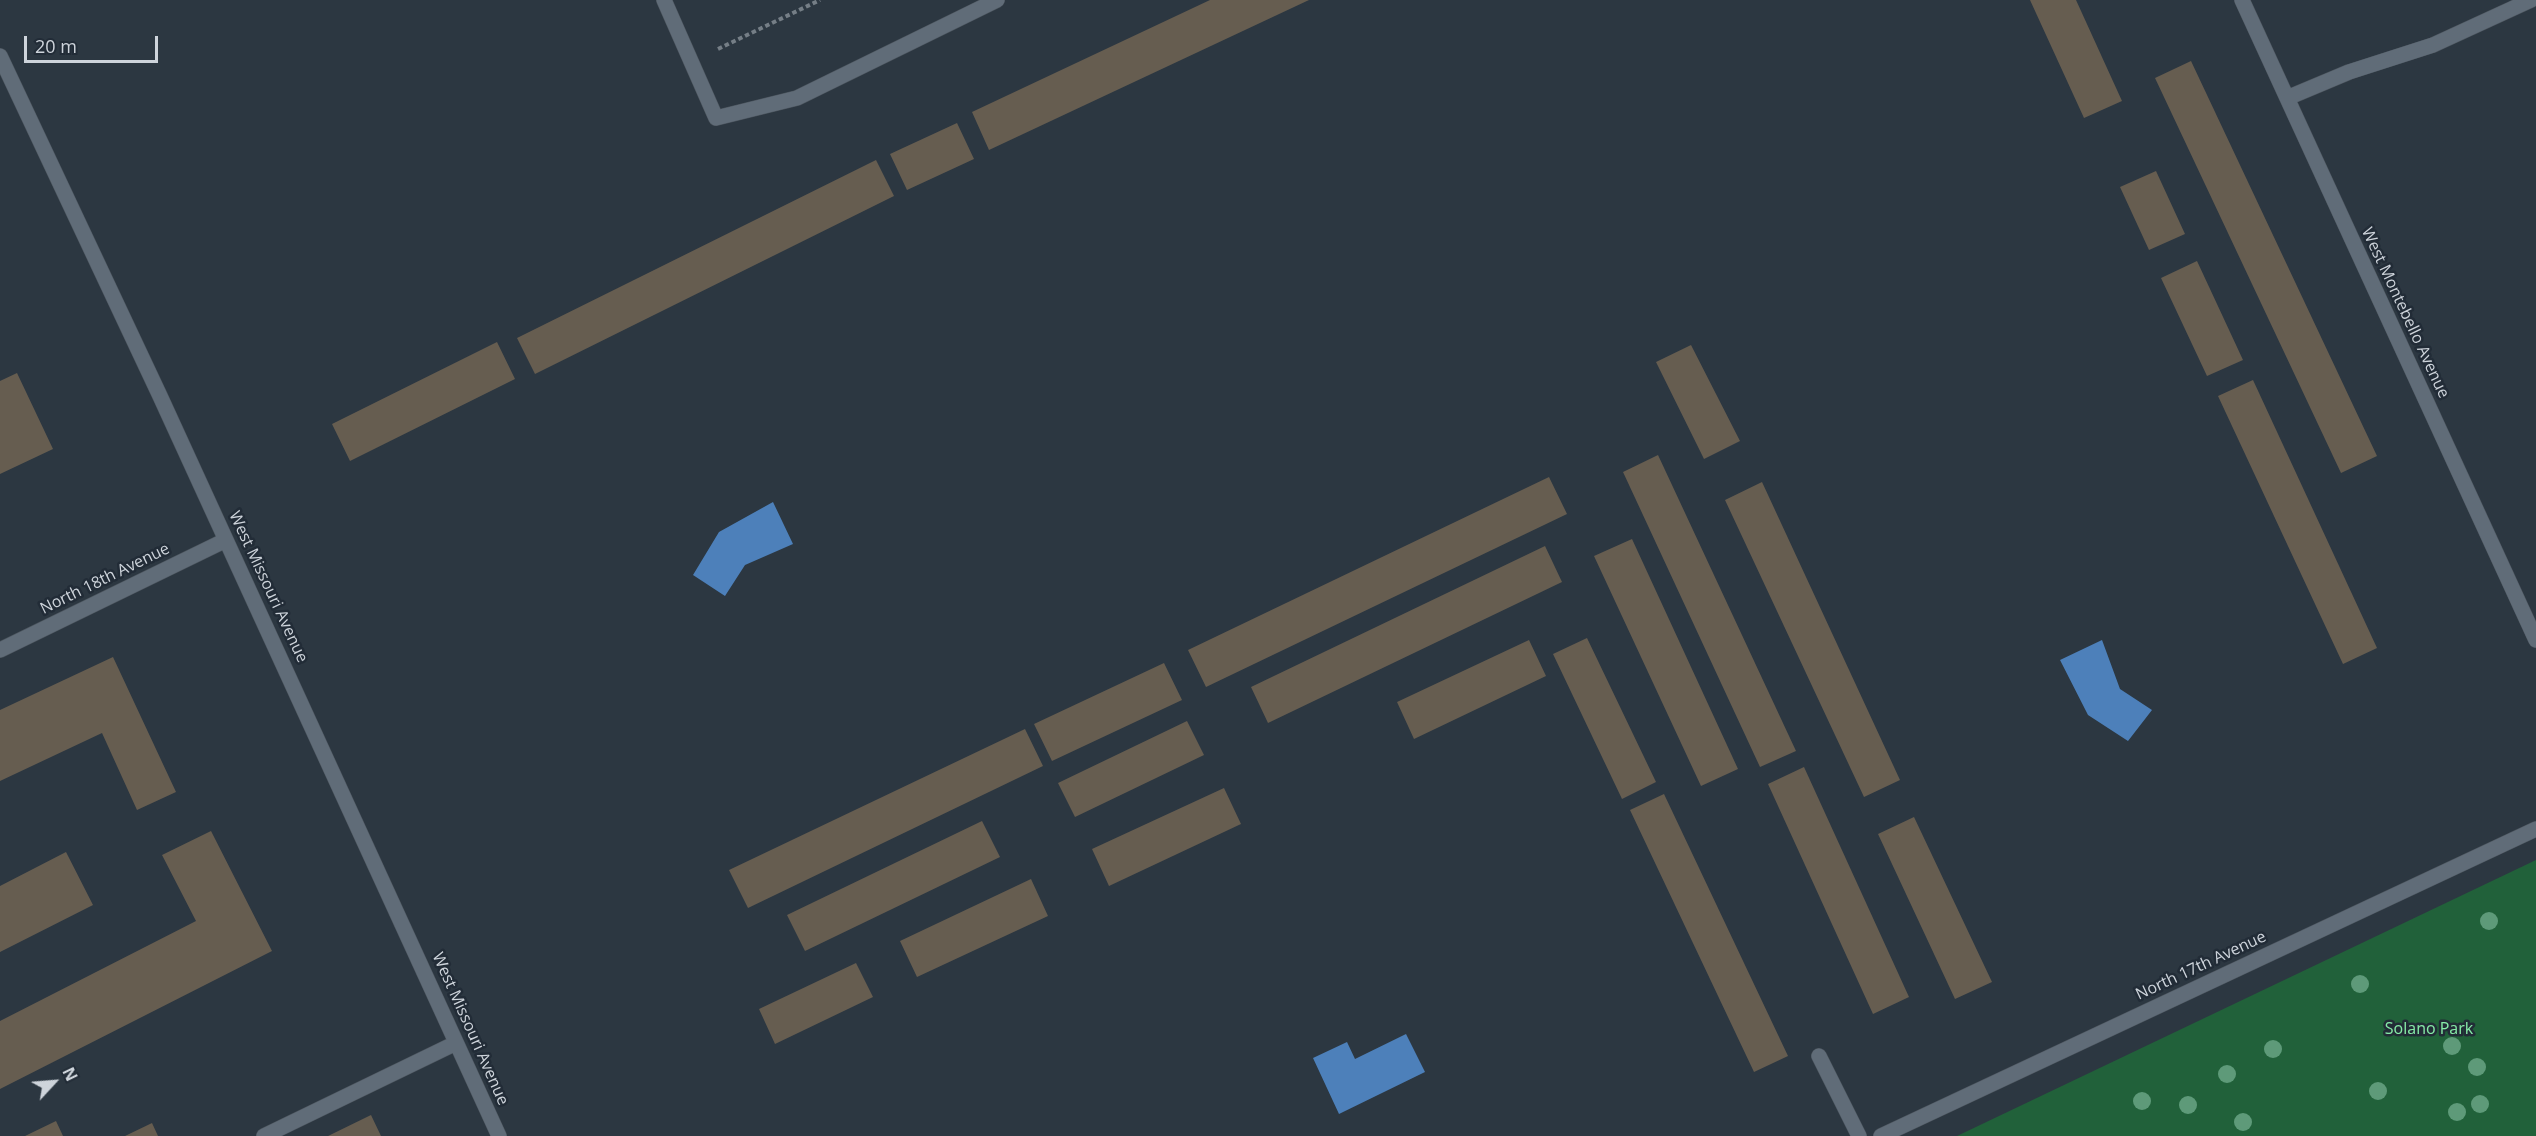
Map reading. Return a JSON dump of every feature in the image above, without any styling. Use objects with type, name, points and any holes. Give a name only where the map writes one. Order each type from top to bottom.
[{"type":"street","points":[[664,0],[716,118],[797,98],[997,0]]},
{"type":"street","name":"West Montebello Avenue","points":[[2242,0],[2536,640]]},
{"type":"street","points":[[2286,98],[2349,72],[2433,45],[2531,0]]},
{"type":"street","name":"West Missouri Avenue","points":[[0,56],[226,540],[499,1136]]},
{"type":"street","name":"North 18th Avenue","points":[[0,650],[226,540]]},
{"type":"street","name":"North 17th Avenue","points":[[1881,1136],[2536,829]]},
{"type":"street","points":[[264,1136],[456,1044]]},
{"type":"street","points":[[1819,1056],[1859,1136]]},
{"type":"path","points":[[691,63],[820,0]]},
{"type":"green space","name":"Solano Park","points":[[2536,860],[2536,1136],[1957,1136]]},
{"type":"water","points":[[773,502],[793,544],[745,565],[725,596],[693,575],[719,532]]},
{"type":"water","points":[[2102,640],[2120,689],[2152,710],[2128,741],[2088,715],[2060,660]]},
{"type":"water","points":[[1406,1034],[1425,1072],[1339,1114],[1313,1058],[1347,1042],[1355,1059]]},
{"type":"building","points":[[1210,0],[1309,0],[989,150],[972,112]]},
{"type":"building","points":[[2030,0],[2076,0],[2122,101],[2084,118]]},
{"type":"building","points":[[2191,61],[2377,456],[2341,473],[2155,78]]},
{"type":"building","points":[[957,123],[974,159],[907,190],[890,154]]},
{"type":"building","points":[[876,160],[894,196],[535,374],[517,338]]},
{"type":"building","points":[[2156,171],[2185,234],[2149,250],[2120,187]]},
{"type":"building","points":[[2197,261],[2243,360],[2207,376],[2161,278]]},
{"type":"building","points":[[497,342],[515,379],[350,461],[332,424]]},
{"type":"building","points":[[1691,345],[1740,441],[1704,459],[1656,362]]},
{"type":"building","points":[[17,373],[53,449],[0,474],[0,381]]},
{"type":"building","points":[[2253,380],[2377,648],[2343,664],[2218,396]]},
{"type":"building","points":[[1658,455],[1796,751],[1760,767],[1623,472]]},
{"type":"building","points":[[1549,477],[1567,514],[1206,687],[1188,650]]},
{"type":"building","points":[[1762,482],[1900,780],[1864,797],[1725,500]]},
{"type":"building","points":[[1632,539],[1738,769],[1701,786],[1594,556]]},
{"type":"building","points":[[1545,546],[1562,582],[1268,723],[1251,687]]},
{"type":"building","points":[[1587,638],[1656,782],[1622,799],[1553,654]]},
{"type":"building","points":[[1529,640],[1546,676],[1414,739],[1397,702]]},
{"type":"building","points":[[113,657],[176,792],[137,810],[102,733],[0,781],[0,710]]},
{"type":"building","points":[[1164,663],[1182,700],[1052,761],[1034,724]]},
{"type":"building","points":[[1187,721],[1204,755],[1075,817],[1058,783]]},
{"type":"building","points":[[1025,729],[1043,766],[748,908],[729,870]]},
{"type":"building","points":[[1804,767],[1909,997],[1873,1014],[1768,784]]},
{"type":"building","points":[[1224,788],[1241,824],[1109,886],[1092,849]]},
{"type":"building","points":[[1664,794],[1788,1056],[1754,1072],[1630,810]]},
{"type":"building","points":[[1914,817],[1992,982],[1955,999],[1878,834]]},
{"type":"building","points":[[982,821],[1000,857],[805,951],[787,915]]},
{"type":"building","points":[[211,831],[272,951],[0,1089],[0,1021],[196,921],[162,855]]},
{"type":"building","points":[[66,852],[93,905],[0,952],[0,886]]},
{"type":"building","points":[[1031,879],[1048,916],[917,977],[900,941]]},
{"type":"building","points":[[856,963],[873,997],[775,1044],[759,1009]]},
{"type":"building","points":[[371,1115],[381,1136],[328,1136]]},
{"type":"building","points":[[56,1121],[63,1136],[25,1136]]},
{"type":"building","points":[[152,1123],[158,1136],[125,1136]]}]
